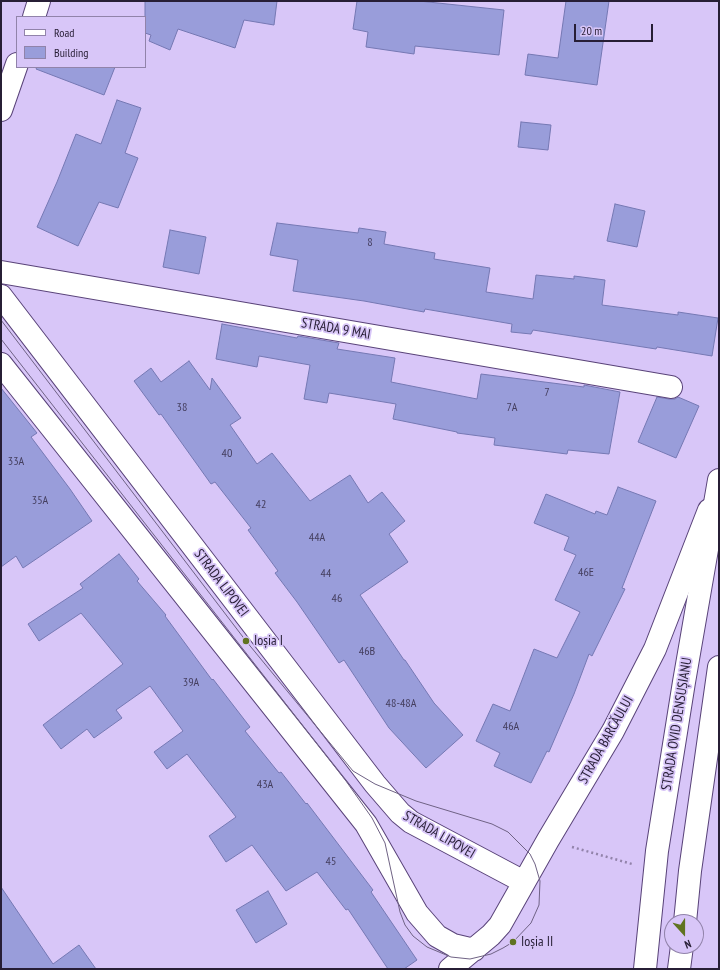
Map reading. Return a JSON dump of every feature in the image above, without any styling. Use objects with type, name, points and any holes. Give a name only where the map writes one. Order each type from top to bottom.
[{"type":"street","points":[[34,16],[39,1]]},
{"type":"street","points":[[1,110],[16,67]]},
{"type":"street","name":"STRADA 9 MAI","points":[[1,272],[671,387]]},
{"type":"street","name":"STRADA LIPOVEI","points":[[1,296],[374,784],[400,814],[411,822],[524,882]]},
{"type":"street","points":[[1,364],[366,824],[417,912],[437,936],[453,946],[474,950]]},
{"type":"street","name":"STRADA BARCĂULUI","points":[[450,969],[474,950],[500,925],[548,840],[613,731],[655,649],[719,482]]},
{"type":"street","name":"STRADA OVID DENSUȘIANU","points":[[645,969],[657,850],[684,682],[719,482]]},
{"type":"street","points":[[686,914],[690,871],[719,667]]},
{"type":"street","points":[[679,969],[681,954]]},
{"type":"path","points":[[548,840],[637,865]]},
{"type":"building","points":[[145,1],[277,1],[274,25],[244,20],[235,48],[178,29],[170,50],[149,41],[151,35],[146,33]]},
{"type":"building","points":[[357,1],[419,1],[504,10],[499,55],[415,46],[414,54],[366,47],[368,32],[353,29]]},
{"type":"building","points":[[566,1],[609,1],[597,85],[525,75],[528,54],[558,58]]},
{"type":"building","points":[[36,68],[115,68],[104,95]]},
{"type":"building","points":[[117,100],[141,108],[125,153],[138,158],[118,208],[99,202],[78,246],[37,227],[76,134],[101,144]]},
{"type":"building","points":[[521,122],[551,125],[548,150],[518,147]]},
{"type":"building","points":[[615,204],[645,211],[637,247],[607,241]]},
{"type":"building","points":[[277,223],[358,233],[359,228],[386,232],[384,244],[435,253],[434,259],[490,268],[486,292],[533,299],[536,275],[574,279],[574,276],[605,280],[602,305],[678,315],[678,312],[718,318],[712,356],[533,330],[531,334],[511,332],[512,324],[425,309],[424,312],[364,301],[293,291],[298,260],[270,255]]},
{"type":"building","points":[[170,230],[206,237],[199,274],[163,267]]},
{"type":"building","points":[[222,324],[297,338],[298,336],[339,343],[337,349],[395,358],[391,382],[477,399],[481,374],[584,387],[584,385],[620,392],[609,454],[568,450],[567,454],[494,445],[495,438],[457,433],[393,419],[396,404],[329,393],[327,403],[304,399],[310,365],[259,356],[257,367],[216,359]]},
{"type":"building","points":[[189,361],[210,390],[212,378],[241,418],[230,425],[257,464],[272,453],[310,501],[350,475],[368,503],[382,492],[405,521],[389,534],[408,562],[360,595],[434,703],[463,735],[426,768],[389,728],[344,660],[339,663],[275,573],[278,571],[248,530],[251,528],[215,482],[211,484],[161,414],[159,415],[134,381],[151,368],[161,382]]},
{"type":"building","points":[[1,388],[37,433],[31,437],[92,521],[23,568],[16,556],[1,567]]},
{"type":"building","points":[[657,397],[675,399],[678,397],[699,406],[676,458],[638,442]]},
{"type":"building","points":[[618,487],[656,501],[622,588],[625,589],[592,656],[589,654],[574,694],[549,752],[547,751],[531,783],[494,766],[500,753],[476,741],[493,704],[510,711],[534,649],[557,658],[580,612],[555,600],[576,555],[564,550],[569,537],[534,523],[546,494],[595,514],[596,511],[607,515]]},
{"type":"building","points":[[119,554],[139,579],[137,581],[166,615],[165,616],[212,680],[213,679],[250,727],[245,731],[279,773],[281,772],[306,804],[307,803],[373,890],[371,892],[417,960],[404,969],[388,969],[348,909],[346,910],[317,872],[286,891],[252,845],[226,862],[209,836],[236,817],[187,754],[167,769],[154,752],[183,731],[150,686],[116,710],[122,718],[94,738],[87,729],[61,749],[43,725],[123,664],[81,613],[39,641],[28,624],[83,588],[80,584]]},
{"type":"building","points":[[1,887],[53,964],[79,945],[96,969],[1,969]]},
{"type":"building","points":[[268,891],[287,924],[256,943],[236,910]]},
{"type":"tram line","points":[[1,320],[246,641],[353,771],[375,784],[416,801],[492,824],[508,832],[530,854],[535,864],[540,881],[539,905],[531,923],[513,942],[491,954],[470,959],[451,957],[427,947],[413,936],[405,925],[400,912],[385,843],[372,818],[346,781],[1,339]]},
{"type":"place","name":"Ioșia I","points":[[246,641]]},
{"type":"place","name":"Ioșia II","points":[[513,942]]}]
